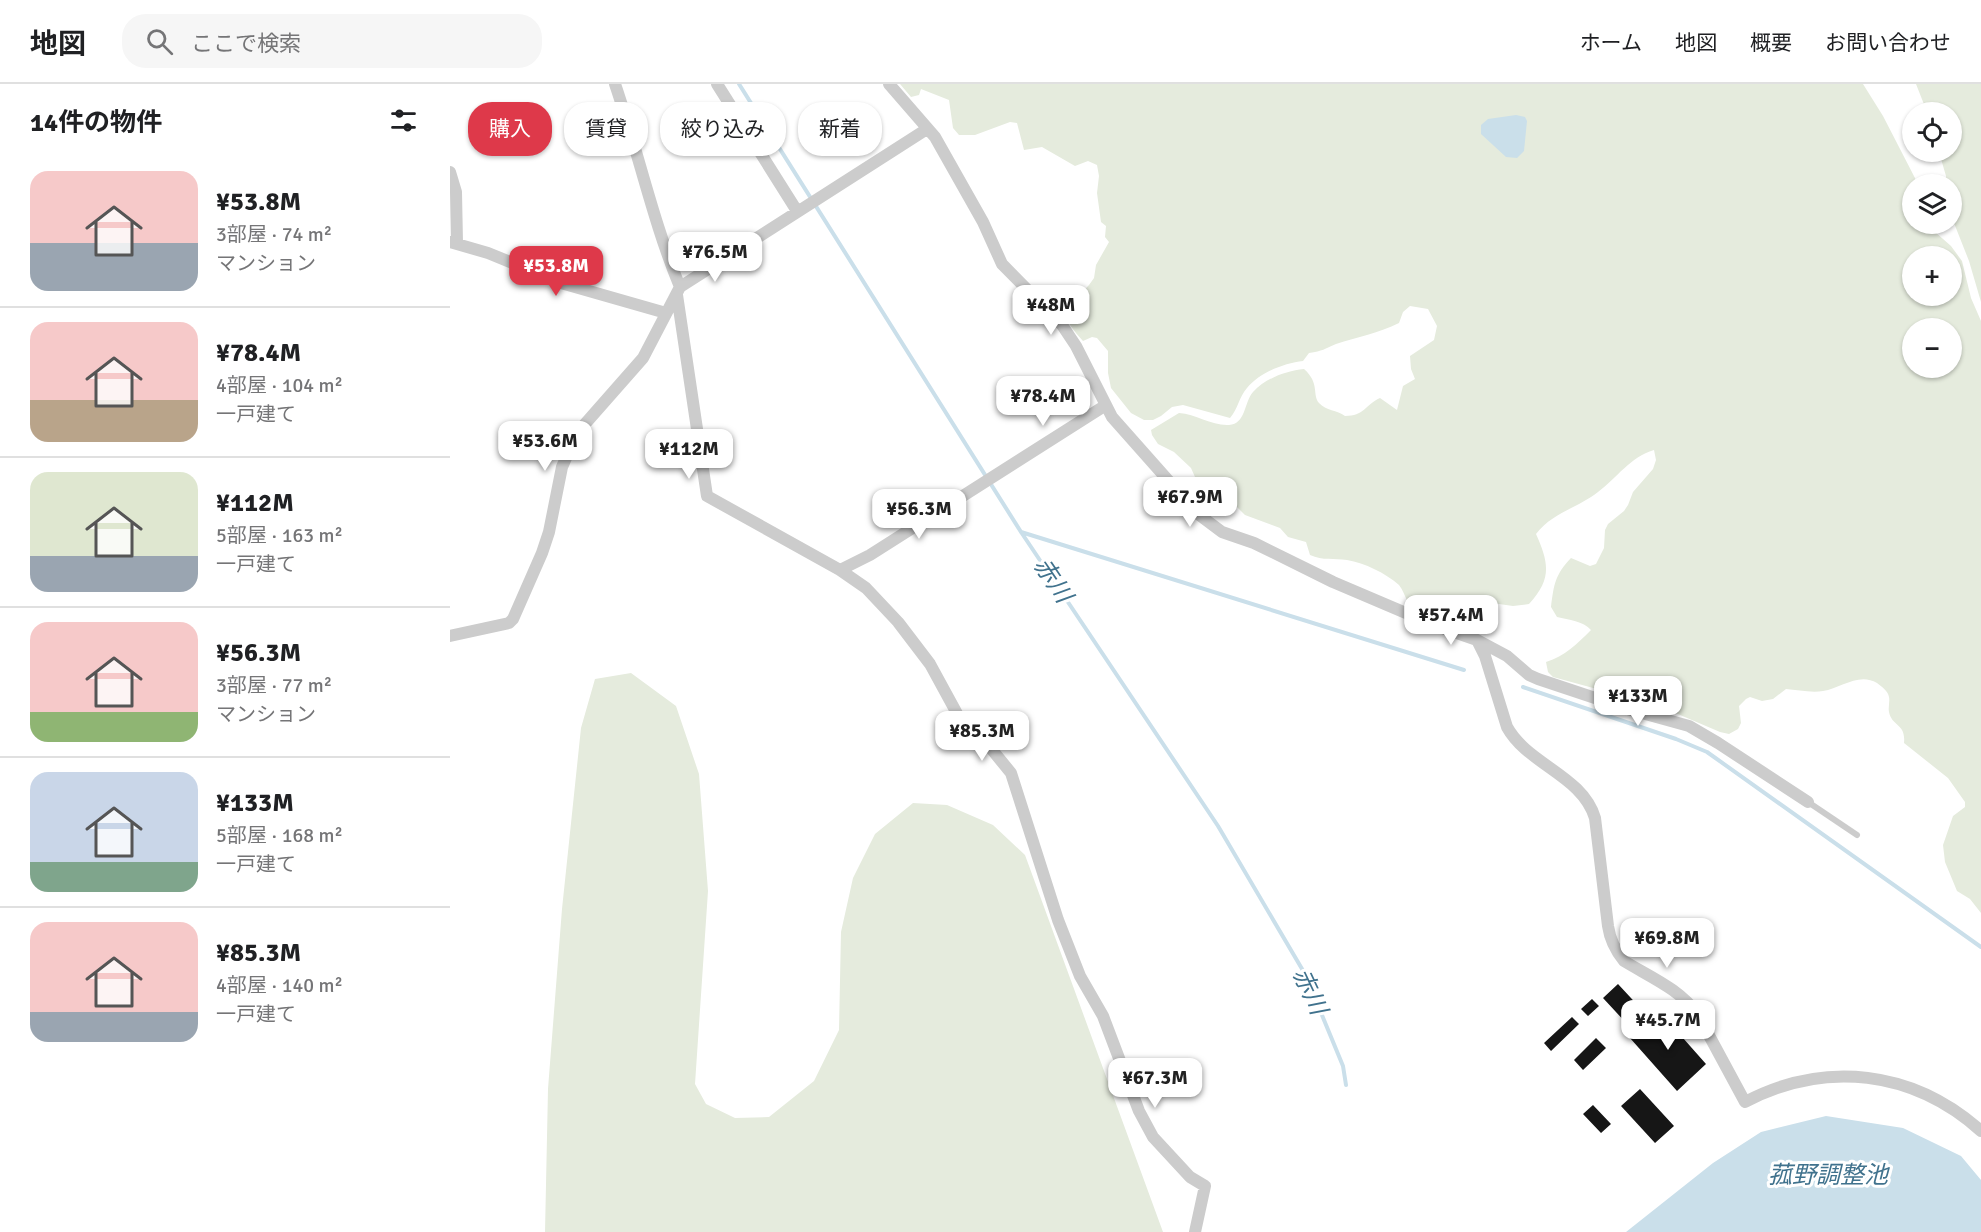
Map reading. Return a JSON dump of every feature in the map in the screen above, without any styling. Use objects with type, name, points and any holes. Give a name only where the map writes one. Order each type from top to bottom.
[{"type":"street","points":[[615,84],[679,291],[707,496],[840,570],[866,588],[898,622],[930,664],[960,719],[989,746],[1011,773],[1058,920],[1080,976],[1103,1016],[1139,1111],[1153,1137],[1190,1177],[1205,1186],[1195,1232]]},
{"type":"street","points":[[717,84],[801,209]]},
{"type":"street","points":[[889,84],[935,137],[983,222],[1002,264],[1062,324],[1076,346],[1112,417],[1170,485],[1209,524],[1222,532],[1271,551],[1333,582],[1434,625],[1477,640],[1507,656],[1529,675],[1538,679],[1631,710],[1689,726],[1718,742],[1808,802]]},
{"type":"street","points":[[450,636],[509,623],[513,619],[542,553],[549,532],[562,467],[573,441],[643,358],[679,291],[801,209],[927,129]]},
{"type":"street","points":[[450,172],[456,192],[453,242],[488,253],[561,283],[666,313]]},
{"type":"street","points":[[840,570],[870,555],[1106,405]]},
{"type":"street","points":[[1477,640],[1485,656],[1512,736],[1529,754],[1576,788],[1591,807],[1595,818],[1609,935],[1617,953],[1624,961],[1689,1002],[1745,1102],[1786,1084],[1826,1077],[1856,1076],[1879,1079],[1931,1097],[1955,1111],[1981,1131]]},
{"type":"lane","points":[[1808,802],[1857,835]]},
{"type":"shaded area","points":[[900,84],[1863,84],[1902,153],[1902,162],[1907,162],[1913,174],[1902,174],[1902,234],[1937,234],[1951,246],[1902,246],[1902,306],[1962,306],[1962,261],[1971,298],[1981,321],[1981,913],[1970,899],[1957,891],[1945,862],[1943,845],[1953,816],[1965,807],[1965,802],[1948,778],[1904,743],[1903,732],[1889,712],[1888,695],[1877,683],[1864,679],[1823,691],[1786,689],[1773,699],[1762,701],[1750,697],[1739,706],[1741,723],[1738,729],[1729,734],[1659,706],[1553,677],[1548,672],[1546,662],[1565,653],[1591,630],[1580,623],[1557,617],[1551,607],[1558,575],[1571,558],[1590,566],[1596,564],[1604,548],[1605,530],[1608,524],[1624,511],[1633,492],[1653,469],[1656,460],[1654,450],[1645,453],[1624,468],[1598,492],[1550,520],[1536,534],[1544,554],[1546,570],[1542,587],[1529,604],[1513,606],[1492,603],[1463,611],[1436,613],[1408,602],[1399,585],[1368,566],[1354,561],[1310,555],[1306,542],[1288,537],[1280,528],[1245,515],[1231,501],[1195,477],[1191,468],[1174,452],[1158,444],[1151,430],[1179,413],[1216,424],[1235,424],[1242,417],[1250,396],[1258,387],[1277,376],[1304,369],[1312,379],[1317,400],[1328,409],[1351,416],[1380,398],[1397,410],[1403,386],[1415,379],[1410,356],[1434,340],[1437,326],[1428,309],[1410,306],[1403,312],[1399,323],[1321,351],[1309,353],[1303,361],[1280,366],[1265,373],[1247,388],[1230,418],[1183,405],[1172,407],[1153,420],[1144,420],[1131,413],[1111,388],[1108,351],[1097,338],[1092,337],[1083,341],[1068,322],[1063,308],[1074,301],[1094,278],[1096,265],[1109,242],[1105,237],[1106,226],[1101,222],[1097,193],[1099,176],[1097,165],[1088,161],[1075,166],[1042,147],[1024,150],[1017,123],[1010,122],[975,135],[959,135],[953,128],[949,100],[921,89],[919,95],[911,97]]},
{"type":"shaded area","points":[[1916,84],[1981,84],[1981,302],[1958,234],[1962,234],[1962,174],[1945,174],[1942,162],[1962,162],[1962,102],[1923,102]]},
{"type":"shaded area","points":[[631,673],[676,706],[699,774],[708,891],[695,1084],[706,1104],[735,1118],[769,1117],[814,1081],[839,1030],[841,932],[853,878],[875,834],[913,803],[947,805],[993,825],[1025,855],[1163,1232],[545,1232],[548,1089],[562,909],[581,728],[595,679]]},
{"type":"water","points":[[1516,115],[1525,117],[1527,121],[1524,151],[1517,158],[1506,157],[1481,134],[1481,125],[1488,119]]},
{"type":"water","name":"菰野調整池","points":[[1826,1116],[1903,1128],[1961,1156],[1981,1180],[1981,1232],[1626,1232],[1713,1163],[1761,1132]]},
{"type":"building","points":[[1618,984],[1643,1011],[1628,1025],[1603,998]]},
{"type":"building","points":[[1592,999],[1599,1006],[1588,1016],[1581,1009]]},
{"type":"building","points":[[1660,1012],[1706,1064],[1677,1091],[1630,1038],[1645,1022],[1646,1024]]},
{"type":"building","points":[[1572,1017],[1579,1024],[1551,1051],[1544,1043]]},
{"type":"building","points":[[1596,1038],[1606,1048],[1583,1070],[1574,1060]]},
{"type":"building","points":[[1640,1089],[1674,1126],[1655,1143],[1621,1106]]},
{"type":"building","points":[[1593,1105],[1611,1124],[1601,1133],[1583,1114]]},
{"type":"waterway","name":"赤川","points":[[739,84],[1021,532],[1218,826],[1305,974],[1343,1066],[1346,1085]]},
{"type":"waterway","points":[[1021,532],[1464,670]]},
{"type":"waterway","points":[[1523,687],[1676,739],[1707,752],[1981,947]]}]
